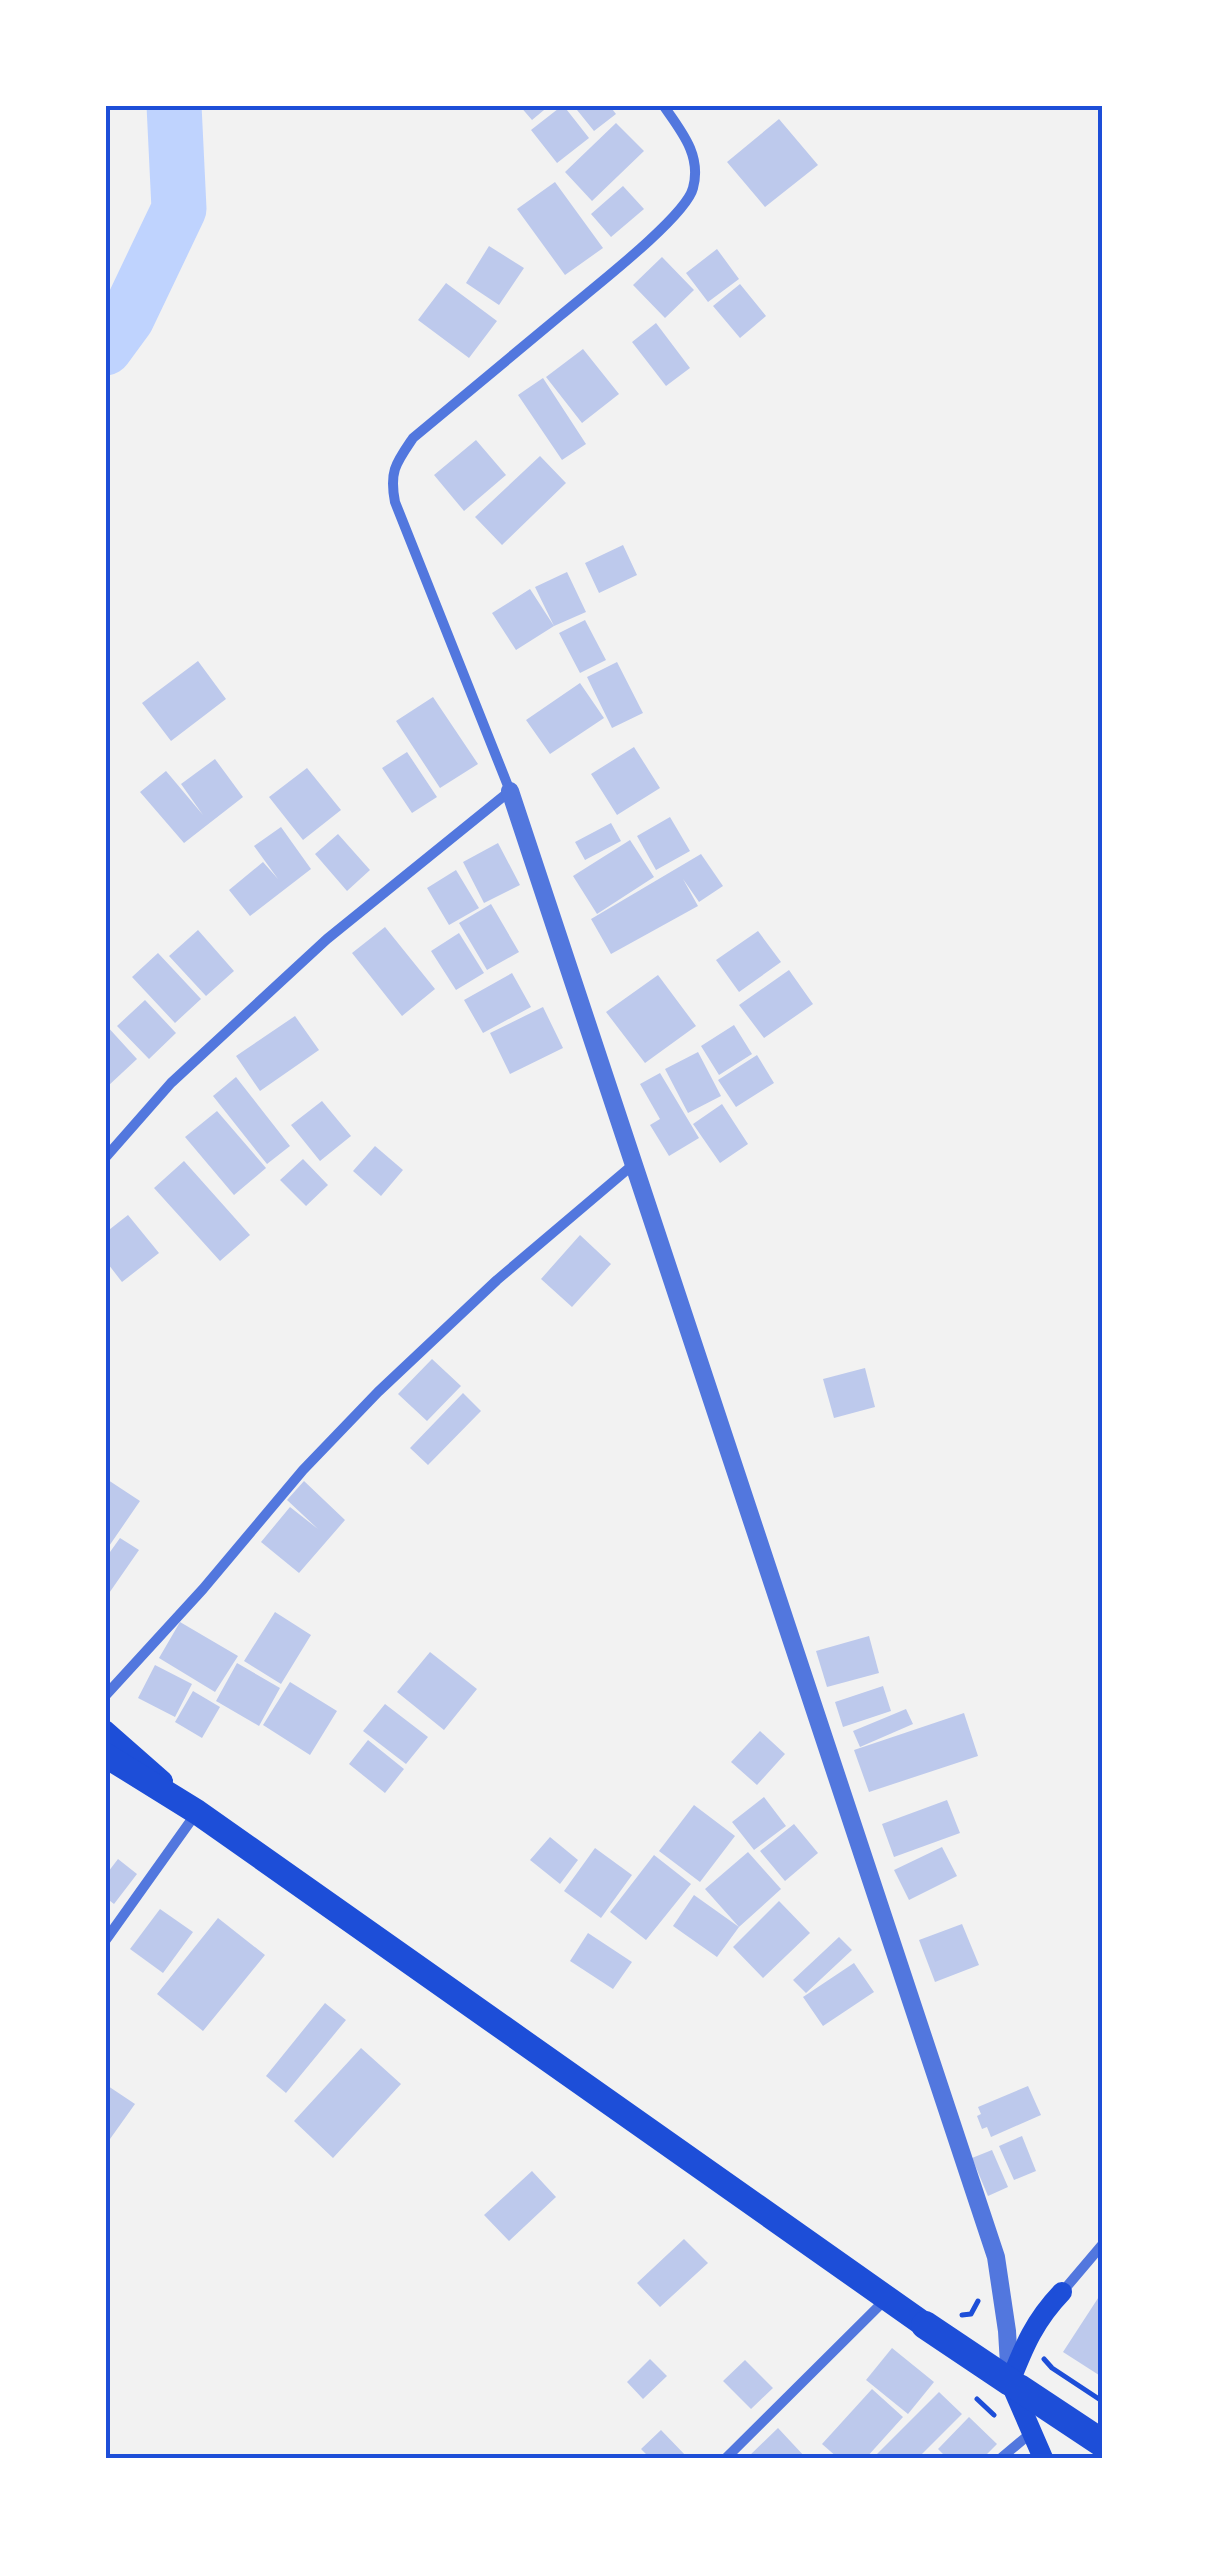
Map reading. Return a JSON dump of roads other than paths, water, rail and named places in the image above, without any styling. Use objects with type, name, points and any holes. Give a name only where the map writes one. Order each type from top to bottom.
[{"type":"highway","points":[[925,2325],[1102,2443]]},
{"type":"main road","points":[[105,1730],[198,1812]]},
{"type":"main road","points":[[105,1754],[198,1812],[925,2325]]},
{"type":"main road","points":[[1044,2458],[1015,2385],[1029,2334],[1062,2292]]},
{"type":"street","points":[[663,105],[694,152],[696,174],[692,193],[680,211],[627,261],[414,438],[396,462],[391,480],[395,502],[510,791],[996,2257],[1015,2385]]},
{"type":"street","points":[[105,1158],[171,1083],[327,938],[510,791]]},
{"type":"street","points":[[105,1696],[203,1590],[303,1470],[378,1392],[497,1280],[634,1163]]},
{"type":"street","points":[[105,1942],[198,1812]]},
{"type":"street","points":[[1062,2292],[1102,2245]]},
{"type":"street","points":[[726,2458],[886,2298]]},
{"type":"street","points":[[1002,2458],[1032,2432]]},
{"type":"waterway","points":[[105,348],[127,318],[179,209],[174,105]]}]
